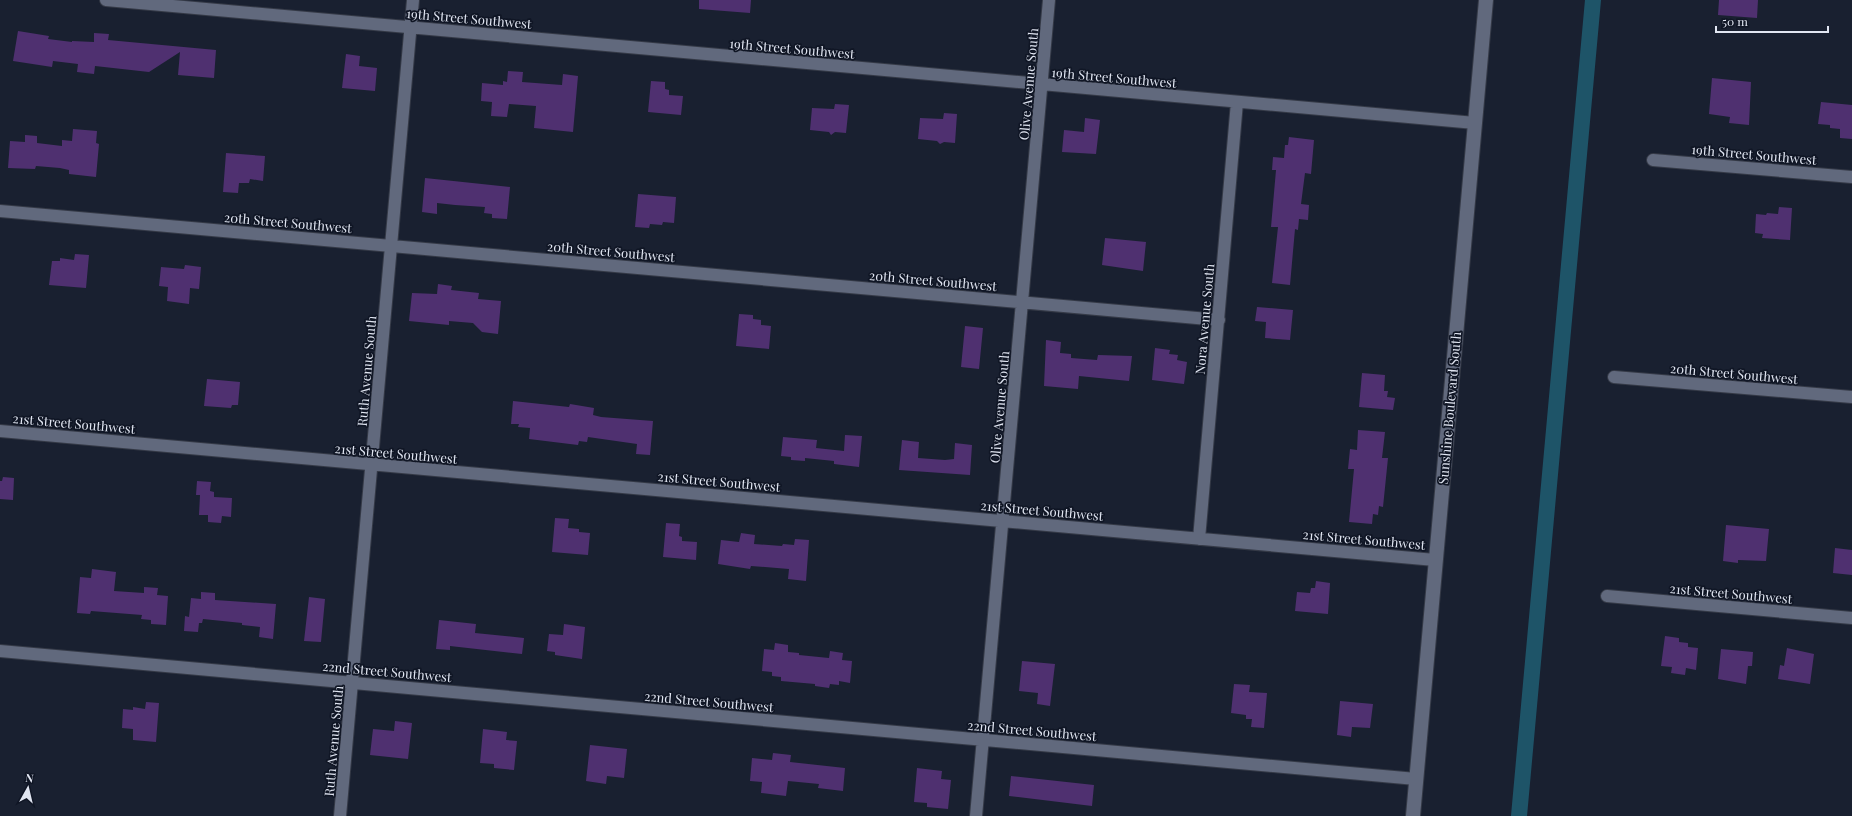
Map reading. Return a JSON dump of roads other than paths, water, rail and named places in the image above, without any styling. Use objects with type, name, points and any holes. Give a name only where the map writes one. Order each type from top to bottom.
[{"type":"street","name":"19th Street Southwest","points":[[106,0],[1475,123]]},
{"type":"street","name":"Ruth Avenue South","points":[[340,816],[413,0]]},
{"type":"street","name":"Olive Avenue South","points":[[976,816],[1049,0]]},
{"type":"street","name":"Sunshine Boulevard South","points":[[1413,816],[1486,0]]},
{"type":"street","name":"Nora Avenue South","points":[[1199,539],[1237,102]]},
{"type":"street","name":"19th Street Southwest","points":[[1653,160],[1852,177]]},
{"type":"street","name":"20th Street Southwest","points":[[0,211],[1218,320]]},
{"type":"street","name":"20th Street Southwest","points":[[1614,377],[1852,397]]},
{"type":"street","name":"21st Street Southwest","points":[[0,431],[1435,560]]},
{"type":"street","name":"21st Street Southwest","points":[[1607,596],[1852,618]]},
{"type":"street","name":"22nd Street Southwest","points":[[0,650],[1416,779]]},
{"type":"waterway","points":[[1519,816],[1593,0]]}]
